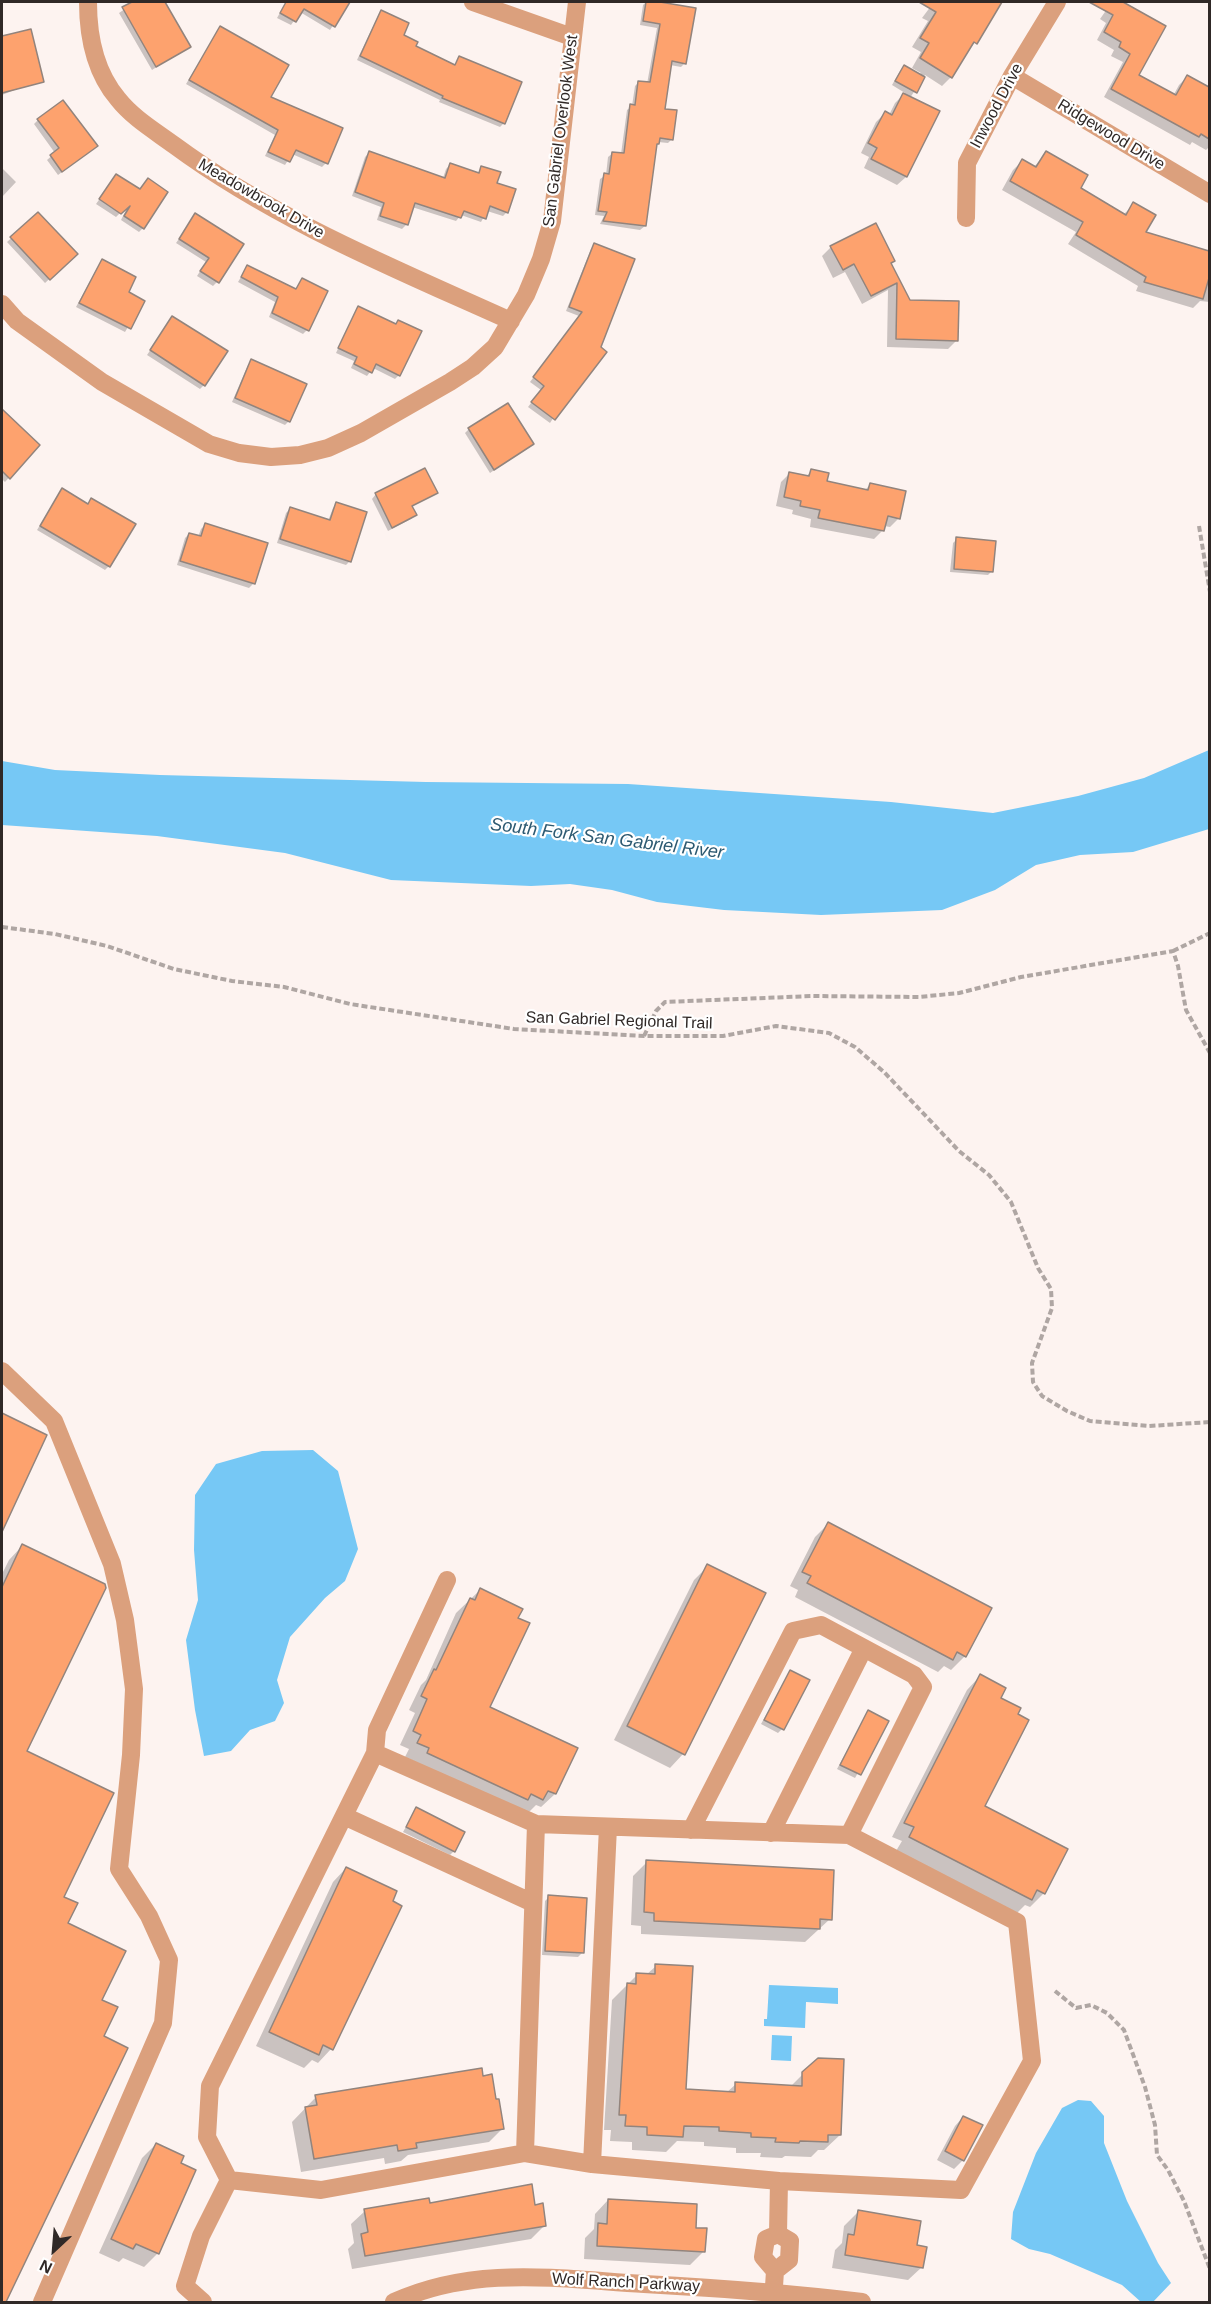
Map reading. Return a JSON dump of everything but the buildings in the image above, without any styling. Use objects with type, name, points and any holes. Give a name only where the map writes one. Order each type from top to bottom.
[{"type":"street","name":"Meadowbrook Drive","points":[[88,2],[92,45],[100,71],[118,100],[139,119],[200,164],[324,237],[510,323]]},
{"type":"street","points":[[473,2],[572,37]]},
{"type":"street","name":"San Gabriel Overlook West","points":[[2,304],[17,321],[102,382],[209,444],[239,453],[271,457],[300,455],[328,448],[361,433],[473,367],[495,347],[510,323],[541,259],[552,221],[577,2]]},
{"type":"street","name":"Inwood Drive","points":[[966,218],[967,164],[1012,76],[1057,2]]},
{"type":"street","name":"Ridgewood Drive","points":[[1012,76],[1209,194]]},
{"type":"street","points":[[2,1371],[54,1421],[112,1564],[125,1620],[134,1689],[131,1755],[120,1869],[149,1916],[169,1960],[163,2023],[42,2302]]},
{"type":"street","points":[[230,2180],[207,2137],[210,2086],[375,1753],[377,1730],[447,1580]]},
{"type":"street","points":[[691,1830],[793,1631],[821,1625],[914,1675],[923,1687],[849,1835]]},
{"type":"street","points":[[771,1833],[864,1648]]},
{"type":"street","points":[[230,2180],[321,2190],[525,2153],[592,2164],[779,2181],[961,2190],[1032,2061],[1017,1922],[849,1835],[536,1824],[375,1753]]},
{"type":"street","points":[[344,1816],[533,1903]]},
{"type":"street","points":[[525,2153],[536,1824]]},
{"type":"street","points":[[592,2164],[608,1827]]},
{"type":"street","points":[[203,2302],[185,2286],[201,2236],[230,2180]]},
{"type":"street","points":[[773,2297],[775,2271],[763,2257],[766,2239],[778,2234],[779,2181]]},
{"type":"street","name":"Wolf Ranch Parkway","points":[[394,2302],[462,2280],[508,2277],[862,2302]]},
{"type":"path","points":[[1199,526],[1209,591]]},
{"type":"path","name":"San Gabriel Regional Trail","points":[[2,927],[55,934],[107,946],[174,969],[232,981],[284,987],[350,1004],[514,1029],[644,1036],[723,1036],[776,1026],[829,1033],[855,1047],[884,1072],[959,1151],[989,1175],[1011,1202],[1022,1234],[1051,1289],[1052,1308],[1032,1363],[1033,1382],[1042,1396],[1067,1411],[1090,1420],[1149,1426],[1209,1422]]},
{"type":"path","points":[[644,1036],[656,1011],[665,1002],[812,996],[919,997],[959,993],[1021,977],[1173,951],[1209,933]]},
{"type":"path","points":[[1173,951],[1186,1010],[1209,1053]]},
{"type":"path","points":[[1055,1991],[1076,2008],[1091,2005],[1107,2013],[1124,2030],[1155,2125],[1157,2155],[1168,2170],[1184,2201],[1209,2269]]},
{"type":"water","name":"South Fork San Gabriel River","points":[[1209,750],[1209,829],[1133,852],[1080,855],[1036,865],[995,890],[942,910],[821,915],[724,910],[657,902],[612,890],[570,884],[531,886],[391,880],[285,853],[157,836],[2,825],[2,761],[55,770],[160,775],[426,782],[628,784],[891,802],[993,813],[1078,796],[1144,778]]},
{"type":"water","points":[[313,1450],[338,1471],[358,1549],[345,1581],[325,1598],[290,1637],[277,1680],[284,1703],[275,1721],[250,1730],[231,1751],[204,1756],[195,1710],[186,1640],[198,1600],[194,1550],[195,1495],[216,1464],[262,1451]]},
{"type":"water","points":[[769,1985],[838,1988],[838,2004],[806,2002],[805,2028],[764,2026],[764,2019],[767,2019]]},
{"type":"water","points":[[772,2035],[792,2036],[791,2061],[771,2060]]},
{"type":"water","points":[[1078,2100],[1091,2101],[1104,2116],[1104,2143],[1127,2201],[1158,2263],[1171,2283],[1153,2302],[1141,2302],[1122,2285],[1050,2254],[1029,2249],[1011,2239],[1013,2212],[1036,2153],[1062,2108]]}]
